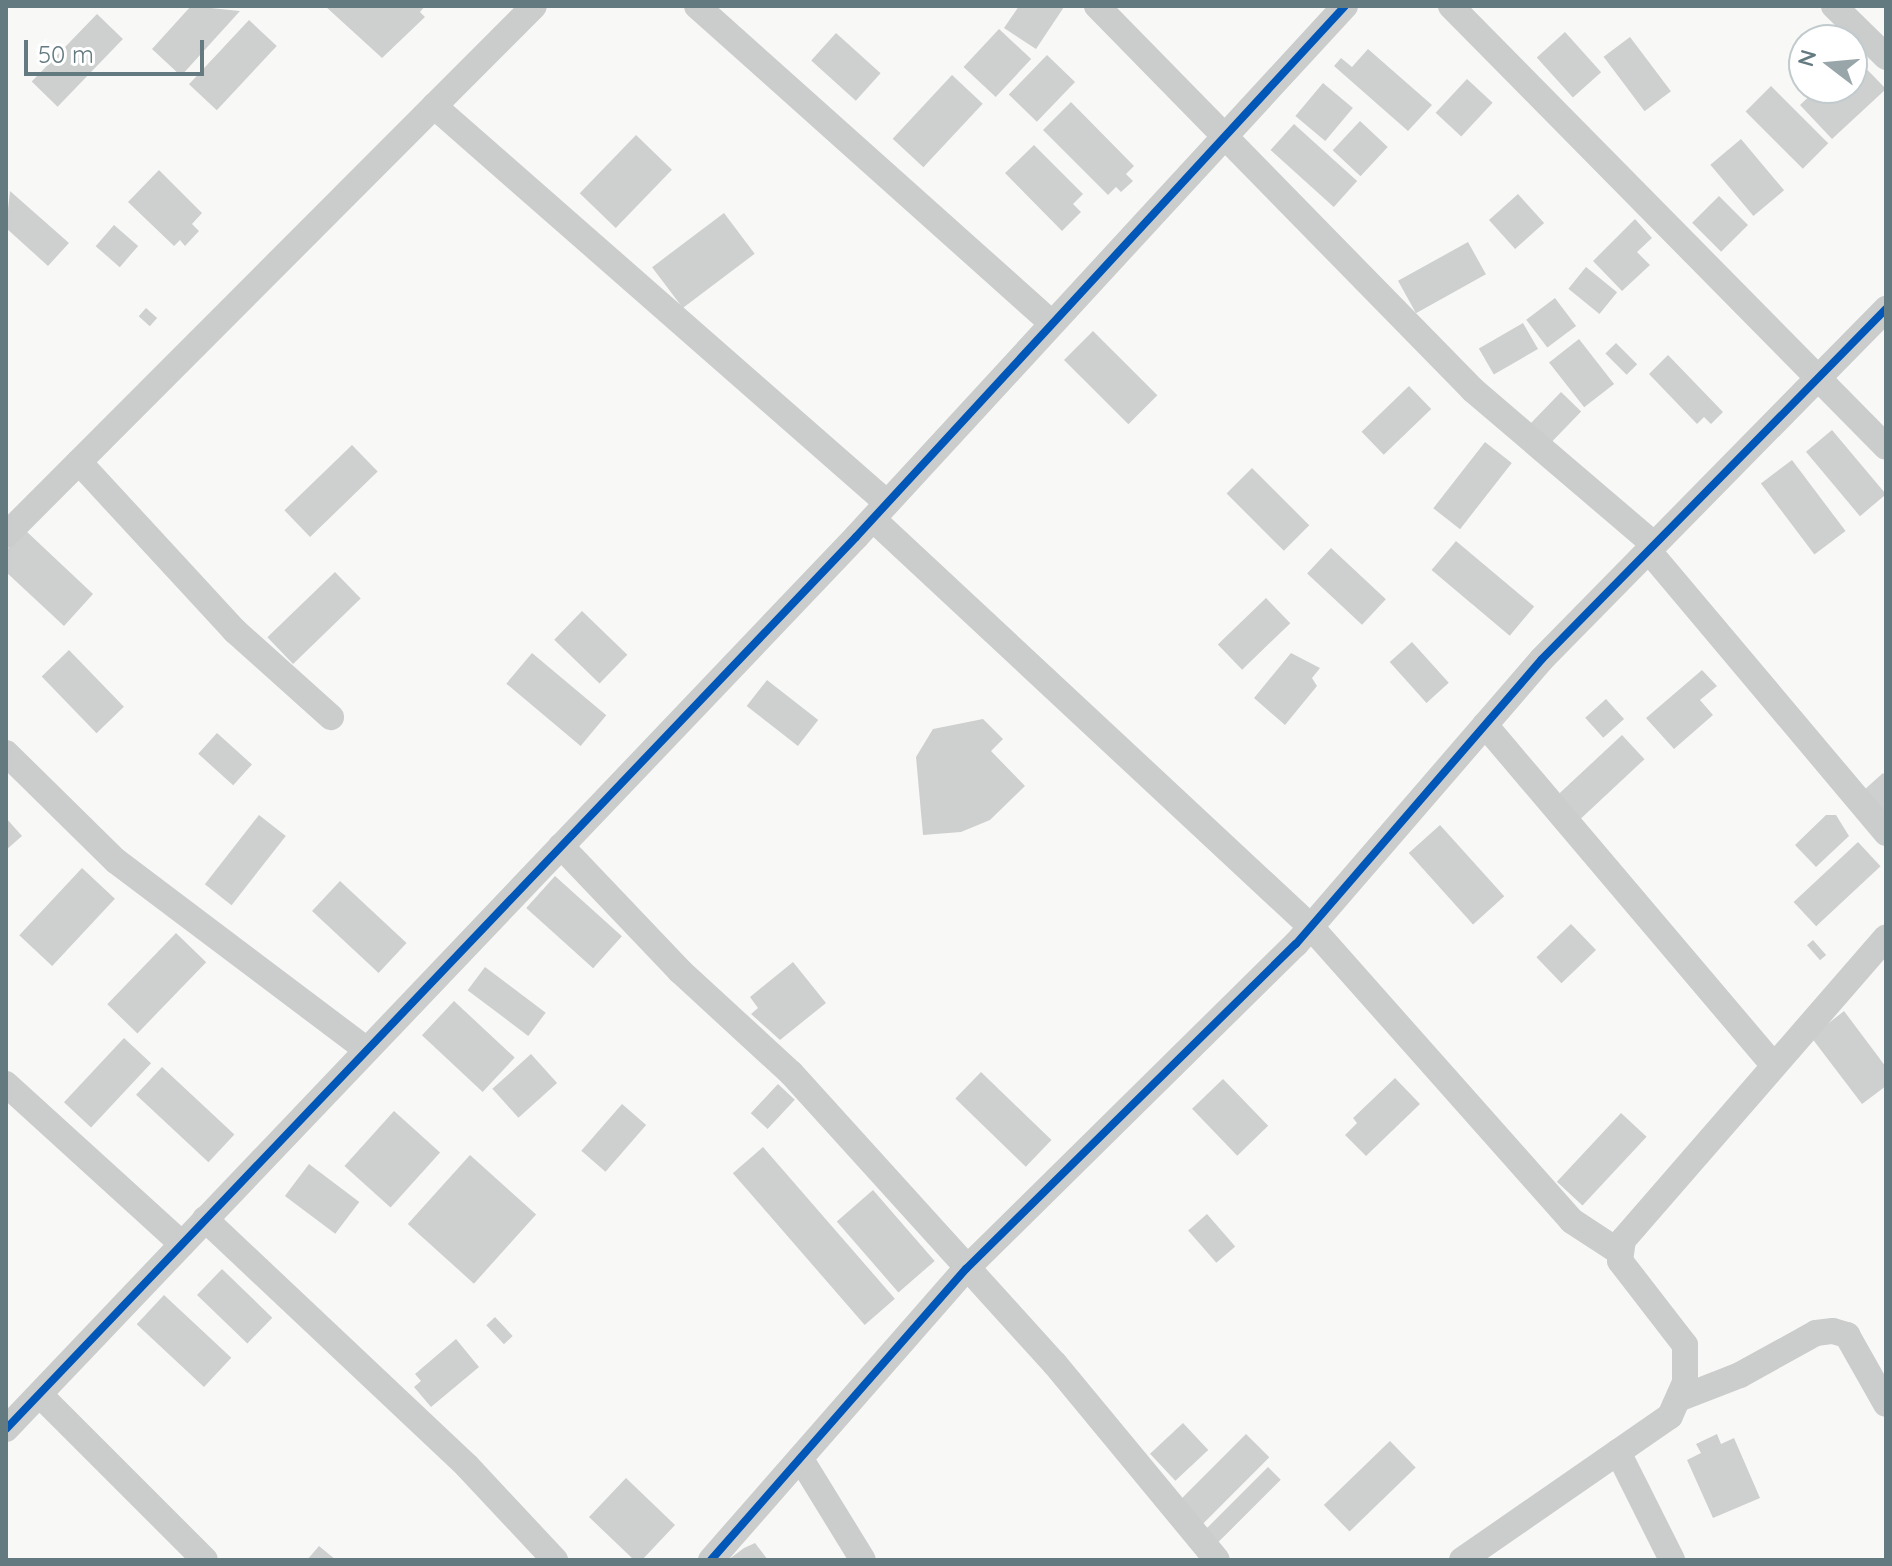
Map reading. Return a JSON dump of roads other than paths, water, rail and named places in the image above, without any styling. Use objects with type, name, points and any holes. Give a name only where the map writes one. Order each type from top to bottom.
[{"type":"street","points":[[6,535],[534,6]]},
{"type":"street","points":[[697,6],[1051,322]]},
{"type":"street","points":[[1097,6],[1473,390],[1650,547],[1886,833]]},
{"type":"street","points":[[6,1429],[880,511],[1221,135],[1345,6]]},
{"type":"street","points":[[1451,6],[1823,379],[1886,447]]},
{"type":"street","points":[[1834,6],[1886,57]]},
{"type":"street","points":[[434,106],[880,511],[1311,927],[1572,1221],[1618,1251],[1685,1345],[1681,1398],[1670,1416],[1462,1560]]},
{"type":"street","points":[[711,1560],[802,1461],[966,1269],[1311,927],[1485,725],[1650,547],[1823,379],[1886,309]]},
{"type":"street","points":[[79,462],[235,631],[331,717]]},
{"type":"street","points":[[1485,725],[1773,1064]]},
{"type":"street","points":[[6,753],[116,861],[367,1050]]},
{"type":"street","points":[[561,846],[680,971],[791,1073],[1055,1364],[1217,1560]]},
{"type":"street","points":[[1618,1251],[1635,1222],[1886,937]]},
{"type":"street","points":[[6,1084],[182,1244]]},
{"type":"street","points":[[205,1219],[467,1466],[555,1560]]},
{"type":"street","points":[[1681,1398],[1740,1375],[1816,1333],[1833,1331],[1847,1335],[1886,1404]]},
{"type":"street","points":[[40,1395],[205,1560]]},
{"type":"street","points":[[1618,1452],[1672,1560]]},
{"type":"street","points":[[802,1461],[863,1560]]}]
